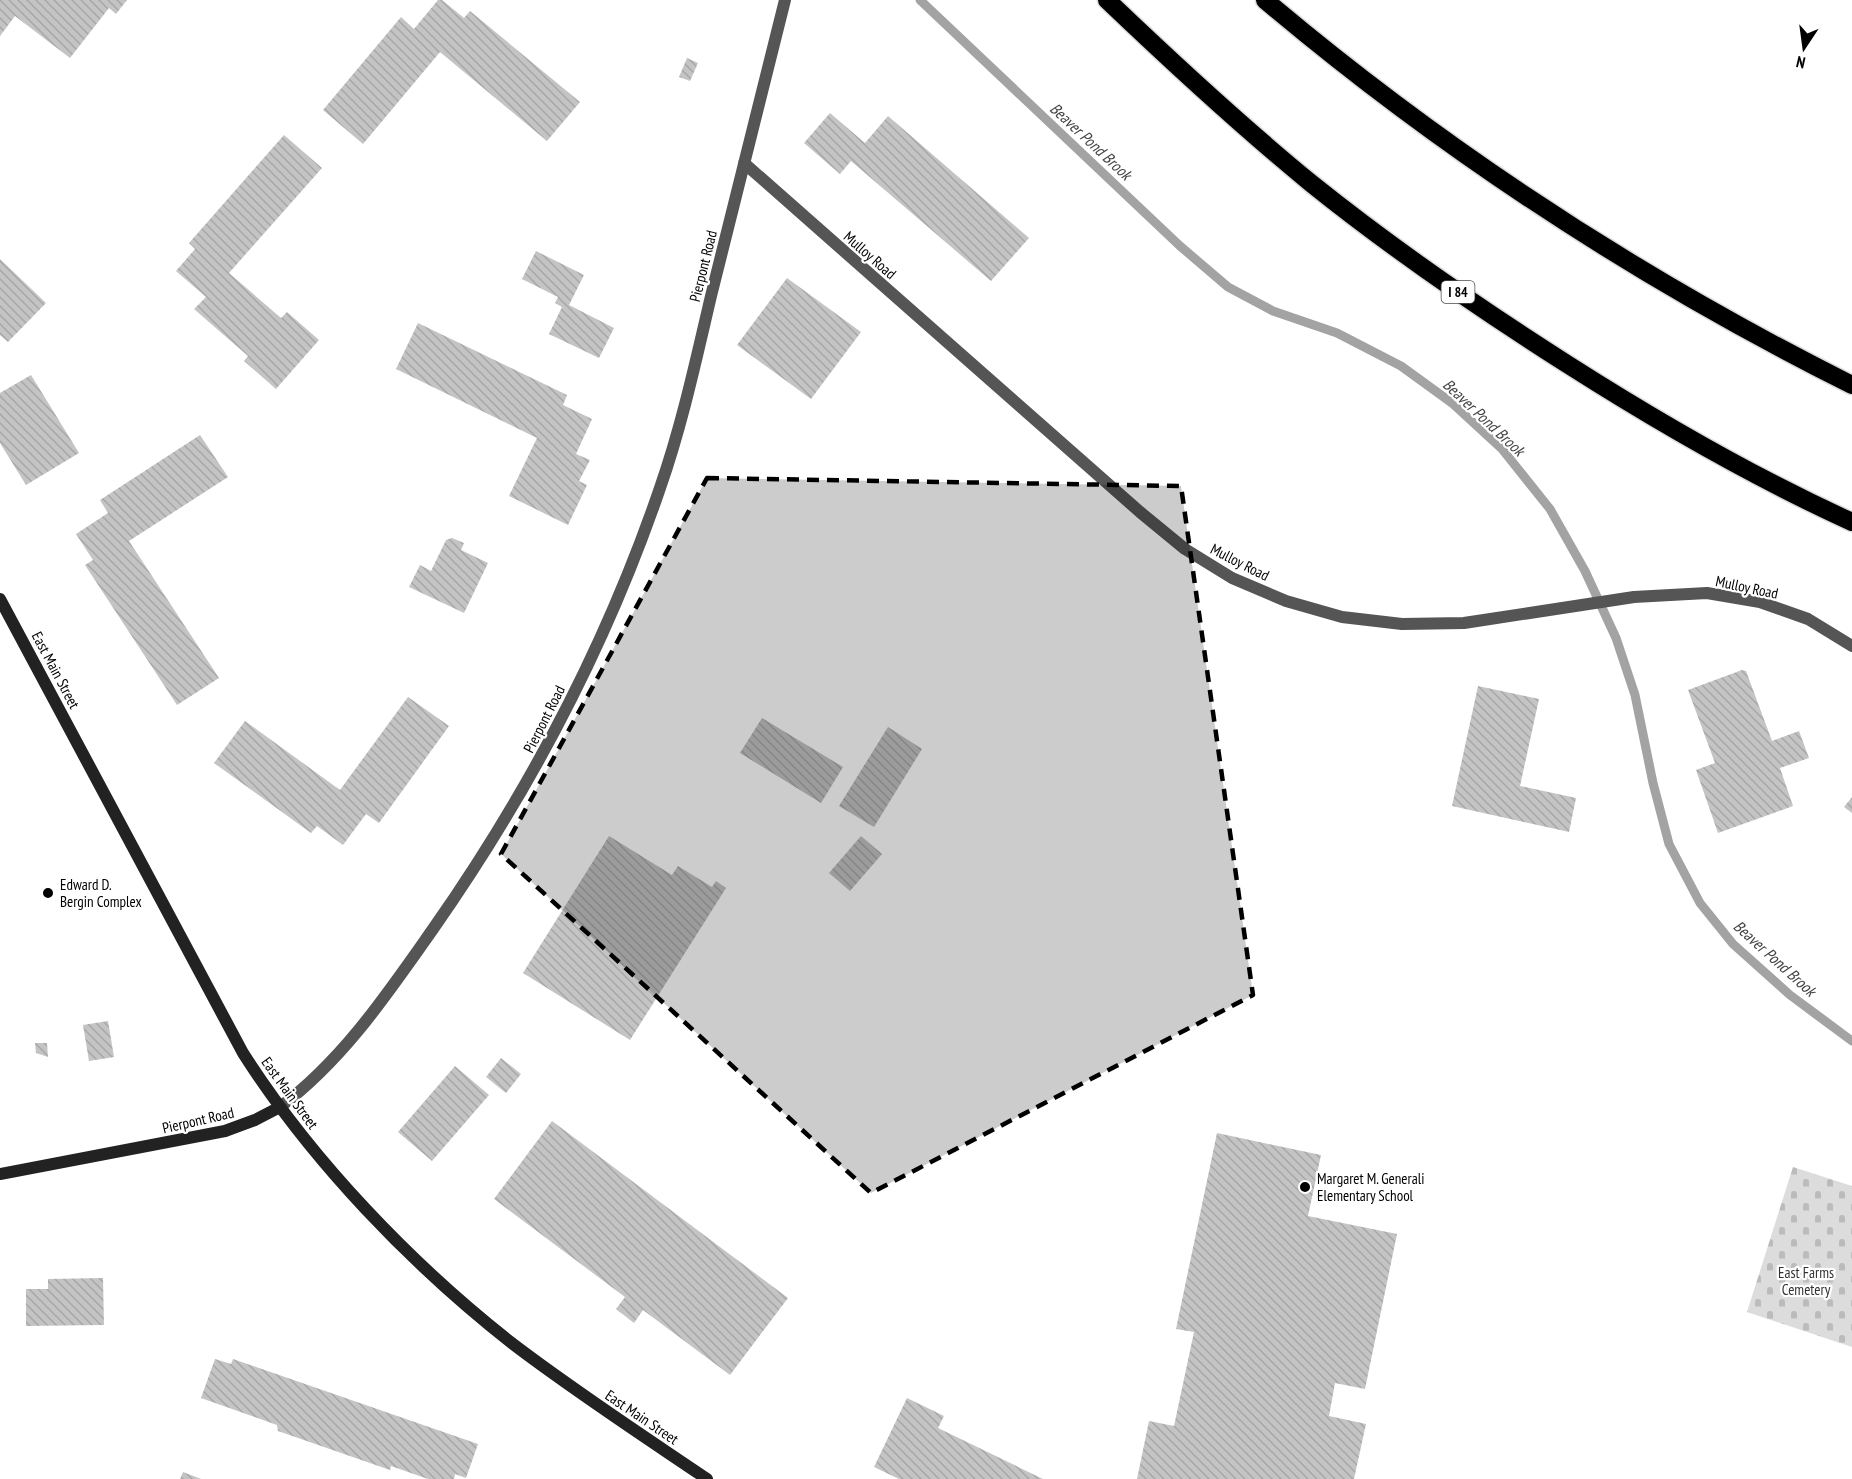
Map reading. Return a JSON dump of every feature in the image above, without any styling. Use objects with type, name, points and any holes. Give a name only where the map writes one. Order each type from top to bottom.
[{"type":"highway","name":"I 84","points":[[1107,0],[1195,82],[1304,177],[1452,288],[1542,348],[1666,424],[1752,472],[1852,522]]},
{"type":"highway","points":[[1265,0],[1416,119],[1546,210],[1611,252],[1724,318],[1852,385]]},
{"type":"main road","name":"East Main Street","points":[[0,599],[243,1053],[280,1107],[322,1160],[374,1217],[478,1315],[564,1382],[707,1479]]},
{"type":"main road","name":"Pierpont Road","points":[[0,1174],[225,1131],[255,1120],[280,1107]]},
{"type":"street","name":"Pierpont Road","points":[[280,1107],[319,1075],[340,1052],[408,964],[477,864],[517,800],[596,650],[660,489],[674,445],[785,0]]},
{"type":"street","name":"Mulloy Road","points":[[744,163],[1185,549],[1233,578],[1286,602],[1342,617],[1402,624],[1464,623],[1622,599],[1707,593],[1760,602],[1808,619],[1852,646]]},
{"type":"highlighted area","points":[[707,478],[1181,486],[1253,995],[871,1193],[501,854]]},
{"type":"green space","name":"East Farms Cemetery","points":[[1793,1167],[1852,1186],[1852,1347],[1747,1312]]},
{"type":"building","points":[[0,0],[127,0],[116,14],[109,8],[70,58],[15,16],[0,36]]},
{"type":"building","points":[[438,0],[442,0],[464,18],[470,11],[580,102],[547,141],[440,52],[363,144],[323,110],[401,17],[414,29]]},
{"type":"building","points":[[687,58],[698,63],[690,81],[679,77]]},
{"type":"building","points":[[830,113],[865,143],[888,116],[1029,238],[991,281],[851,161],[840,174],[804,143]]},
{"type":"building","points":[[284,135],[322,168],[229,273],[281,318],[287,312],[319,340],[276,389],[244,361],[248,356],[194,309],[206,297],[176,271],[195,249],[189,243]]},
{"type":"building","points":[[536,251],[584,275],[569,305],[614,328],[599,358],[549,334],[562,307],[555,303],[558,297],[522,279]]},
{"type":"building","points":[[0,259],[46,303],[8,342],[0,335]]},
{"type":"building","points":[[787,278],[861,332],[811,399],[737,345]]},
{"type":"building","points":[[418,323],[567,395],[563,405],[592,419],[576,454],[590,460],[579,481],[587,485],[568,525],[509,496],[537,438],[396,369]]},
{"type":"building","points":[[31,375],[79,453],[26,485],[0,443],[0,393]]},
{"type":"building","points":[[200,435],[228,477],[129,541],[219,678],[177,705],[85,565],[93,560],[76,534],[108,513],[100,500]]},
{"type":"building","points":[[452,538],[464,543],[461,550],[488,563],[464,613],[409,587],[420,565],[431,571],[446,540]]},
{"type":"building","points":[[1742,670],[1746,671],[1772,741],[1799,731],[1809,758],[1780,768],[1793,806],[1718,833],[1696,770],[1715,763],[1688,690]]},
{"type":"building","points":[[1478,686],[1539,699],[1520,786],[1576,798],[1569,832],[1452,806]]},
{"type":"building","points":[[408,697],[449,726],[379,823],[366,814],[343,845],[317,826],[311,833],[214,763],[245,721],[340,790]]},
{"type":"building","points":[[762,718],[843,767],[821,803],[740,753]]},
{"type":"building","points":[[888,727],[922,749],[874,827],[839,806]]},
{"type":"building","points":[[1852,797],[1852,813],[1844,807]]},
{"type":"building","points":[[609,836],[672,875],[678,866],[712,887],[716,881],[726,888],[630,1040],[523,973]]},
{"type":"building","points":[[861,836],[882,854],[850,891],[829,873]]},
{"type":"building","points":[[108,1021],[114,1057],[89,1061],[83,1025]]},
{"type":"building","points":[[35,1043],[47,1043],[48,1057],[36,1053]]},
{"type":"building","points":[[501,1058],[521,1074],[506,1093],[486,1077]]},
{"type":"building","points":[[455,1066],[489,1095],[432,1161],[398,1132]]},
{"type":"building","points":[[552,1121],[788,1298],[730,1375],[643,1310],[634,1323],[616,1309],[625,1297],[494,1199]]},
{"type":"building","points":[[1217,1133],[1321,1155],[1308,1216],[1397,1234],[1365,1389],[1335,1383],[1329,1416],[1366,1424],[1354,1479],[1137,1479],[1149,1421],[1174,1426],[1194,1332],[1176,1329]]},
{"type":"building","points":[[103,1278],[104,1325],[26,1326],[26,1289],[48,1289],[48,1279]]},
{"type":"building","points":[[215,1359],[231,1364],[233,1359],[478,1444],[466,1478],[455,1474],[454,1479],[428,1479],[391,1466],[390,1470],[278,1431],[277,1425],[201,1398]]},
{"type":"building","points":[[907,1398],[944,1416],[938,1428],[1043,1479],[899,1479],[874,1467]]},
{"type":"building","points":[[183,1472],[201,1479],[180,1479]]},
{"type":"waterway","name":"Beaver Pond Brook","points":[[920,0],[1180,246],[1228,287],[1273,311],[1337,333],[1401,366],[1452,403],[1502,449],[1550,509],[1585,571],[1616,638],[1635,695],[1653,783],[1669,844],[1700,903],[1733,944],[1790,995],[1852,1041]]},
{"type":"place","name":"Edward D. Bergin Complex","points":[[48,893]]},
{"type":"place","name":"Margaret M. Generali Elementary School","points":[[1305,1187]]}]
